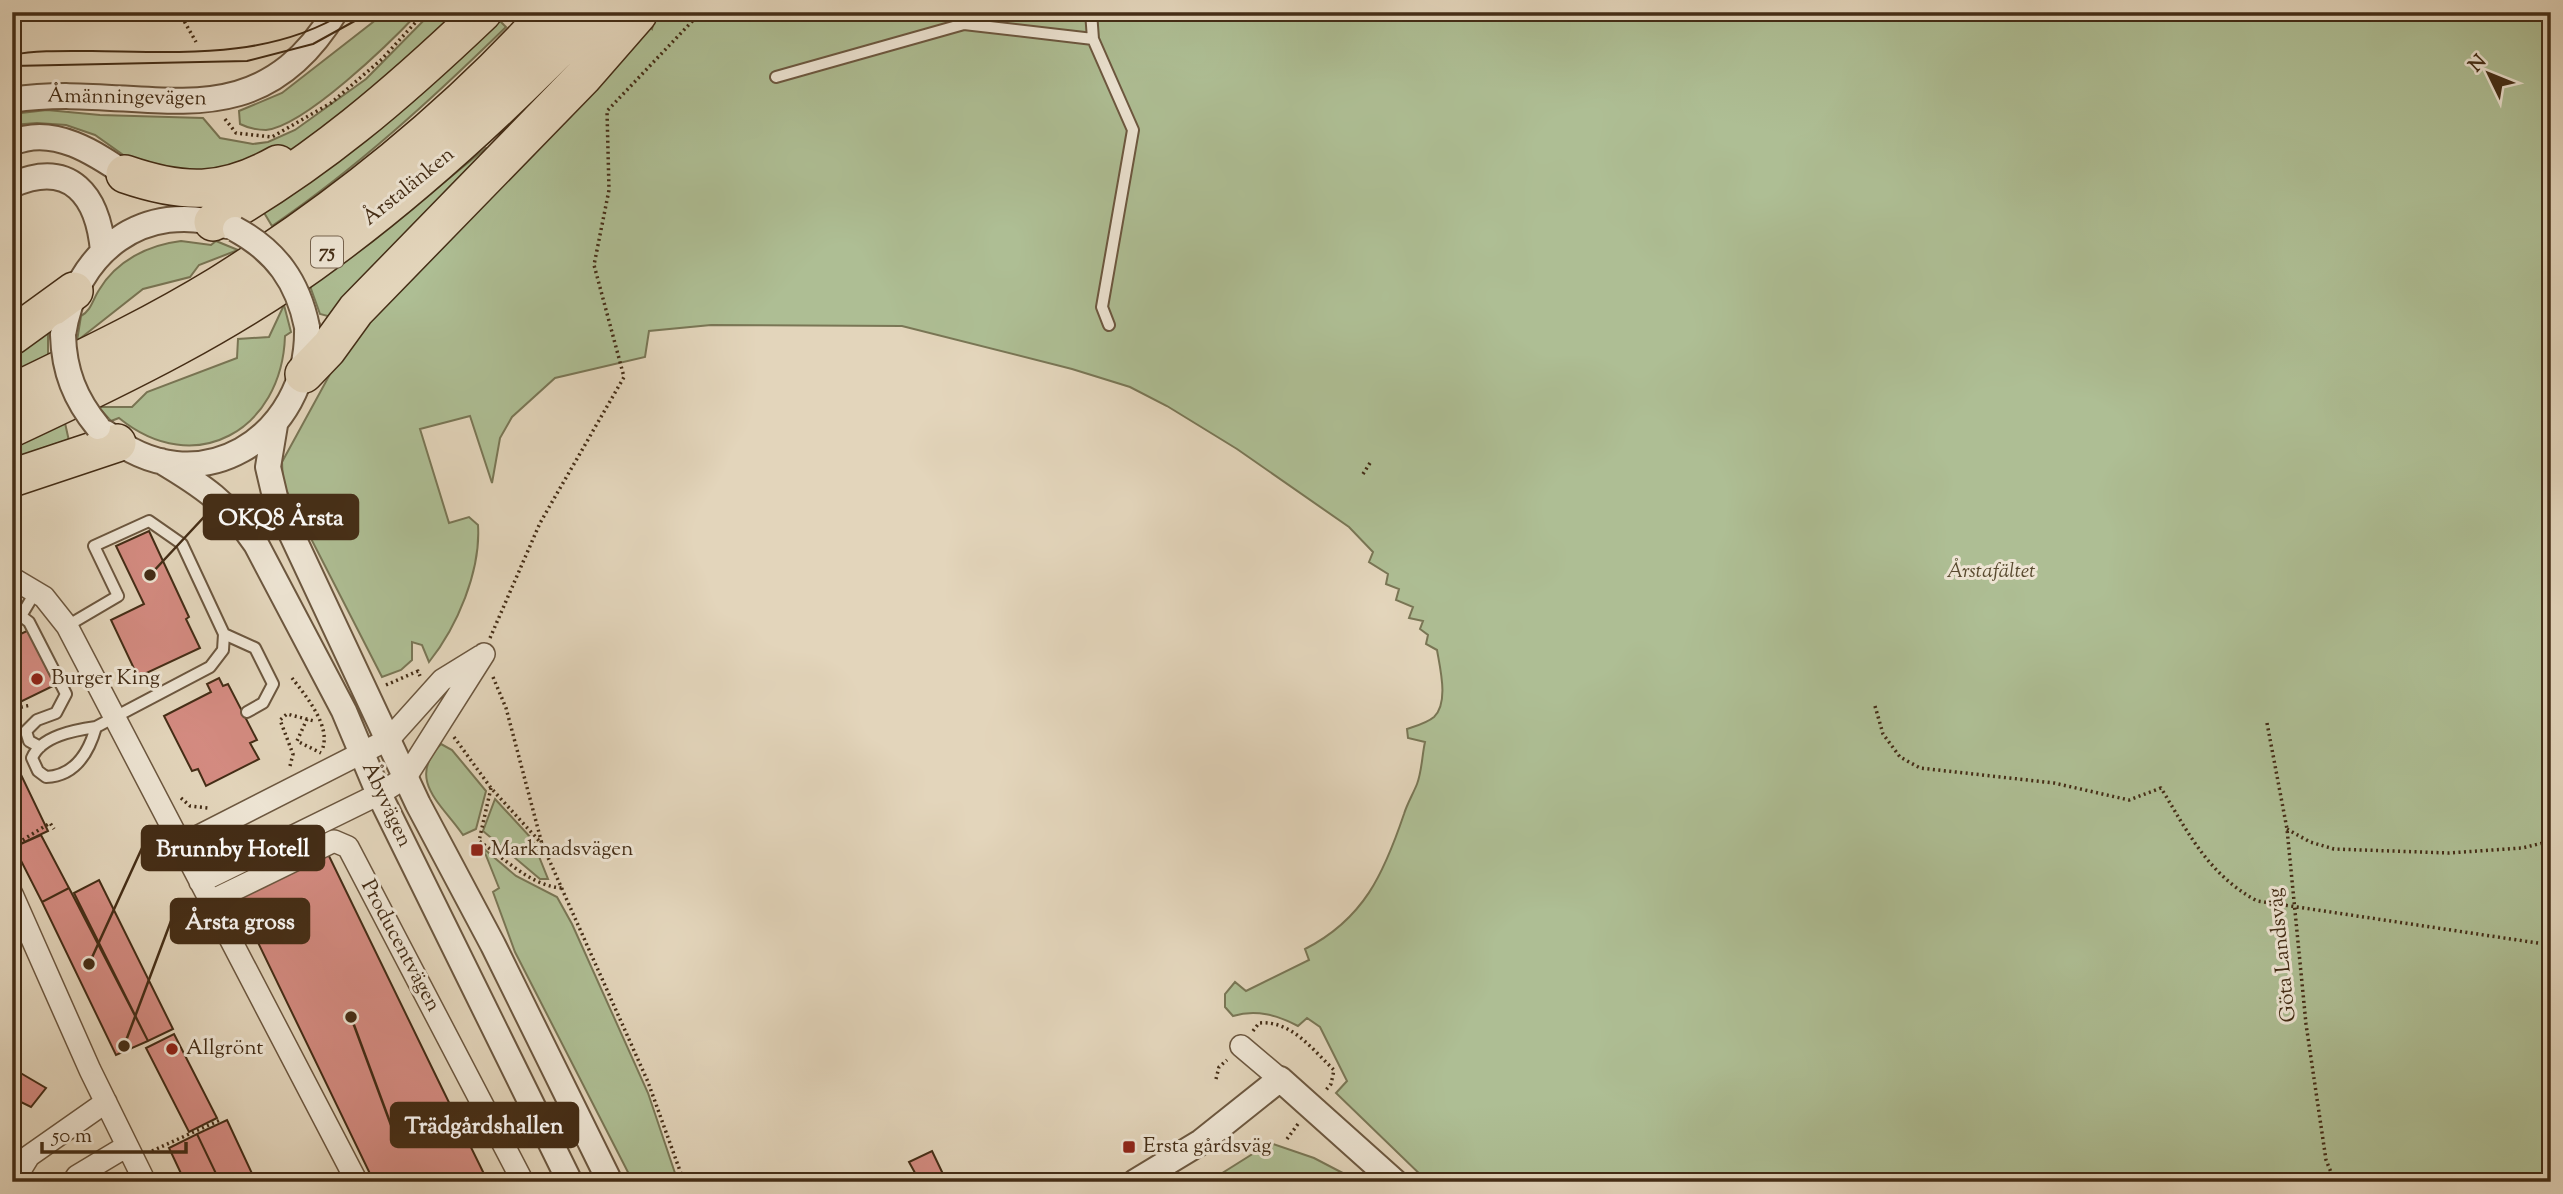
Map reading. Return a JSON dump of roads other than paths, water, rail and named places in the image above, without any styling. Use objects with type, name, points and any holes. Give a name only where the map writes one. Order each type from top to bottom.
[{"type":"highway","points":[[214,223],[257,197],[358,126],[402,89],[483,12]]},
{"type":"highway","name":"Årstalänken","points":[[12,393],[163,317],[219,284],[310,223],[403,151],[485,78],[549,12]]},
{"type":"highway","name":"Årstalänken","points":[[12,428],[179,346],[330,250],[451,152],[510,100],[595,12]]},
{"type":"highway","points":[[304,374],[327,350],[356,310],[583,77],[638,14]]},
{"type":"highway","points":[[125,174],[164,188],[202,191],[270,169],[318,141],[358,126]]},
{"type":"highway","points":[[12,336],[74,291]]},
{"type":"highway","points":[[12,478],[107,435]]},
{"type":"street","name":"Åmänningevägen","points":[[12,100],[64,96],[202,102],[227,98],[272,80],[298,61],[335,12]]},
{"type":"street","points":[[12,143],[41,137],[66,141],[97,155],[125,174],[214,223],[254,239],[284,268],[295,286],[307,327],[304,374],[288,409],[259,439],[222,458],[192,463],[161,461],[107,435],[80,402],[68,375],[63,335],[74,291],[86,269],[103,251],[145,225],[214,223]]},
{"type":"street","points":[[12,185],[42,177],[58,179],[80,189],[93,203],[103,251]]},
{"type":"street","name":"Åbyvägen","points":[[275,425],[268,467],[276,501],[406,777],[610,1182]]},
{"type":"street","name":"Åbyvägen","points":[[161,461],[208,489],[242,523],[256,544],[344,711],[379,794],[570,1182]]},
{"type":"street","points":[[12,578],[36,592],[67,626],[105,722],[181,845],[357,1182]]},
{"type":"street","points":[[181,845],[389,739],[442,680],[484,654],[406,777],[379,794],[200,882]]},
{"type":"street","name":"Producentvägen","points":[[209,902],[334,841],[348,847],[523,1182]]},
{"type":"street","points":[[12,895],[145,1182]]},
{"type":"street","points":[[1241,1046],[1395,1182]]},
{"type":"street","points":[[1135,1182],[1201,1142],[1280,1079]]},
{"type":"street","points":[[13,1182],[29,1156],[106,1102]]},
{"type":"street","points":[[73,1182],[77,1176],[131,1152]]},
{"type":"lane","points":[[1091,12],[1093,39],[1133,130],[1102,307],[1109,325]]},
{"type":"lane","points":[[776,77],[964,24],[1093,39]]},
{"type":"lane","points":[[67,626],[118,596],[94,546],[149,521],[182,544],[224,634],[223,650],[210,667],[105,722],[78,729],[40,747],[32,758],[38,771],[46,777],[55,777],[81,761],[105,722]]},
{"type":"lane","points":[[36,592],[15,615],[29,622],[66,694],[56,713],[37,720],[26,731],[29,741],[40,747]]},
{"type":"lane","points":[[224,634],[255,648],[273,684],[262,703],[247,712]]},
{"type":"tram line","points":[[12,55],[52,51],[190,52],[254,46],[316,27],[346,12]]},
{"type":"tram line","points":[[12,66],[247,61],[313,44],[371,12]]},
{"type":"place","name":"OKQ8 Årsta","points":[[150,575]]},
{"type":"place","name":"Burger King","points":[[37,679]]},
{"type":"place","name":"Marknadsvägen","points":[[477,850]]},
{"type":"place","name":"Brunnby Hotell","points":[[89,964]]},
{"type":"place","name":"Trädgårdshallen","points":[[351,1017]]},
{"type":"place","name":"Årsta gross","points":[[124,1046]]},
{"type":"place","name":"Allgrönt","points":[[172,1049]]},
{"type":"place","name":"Ersta gårdsväg","points":[[1129,1147]]},
{"type":"park label","name":"Årstafältet","points":[[1991,572]]}]
